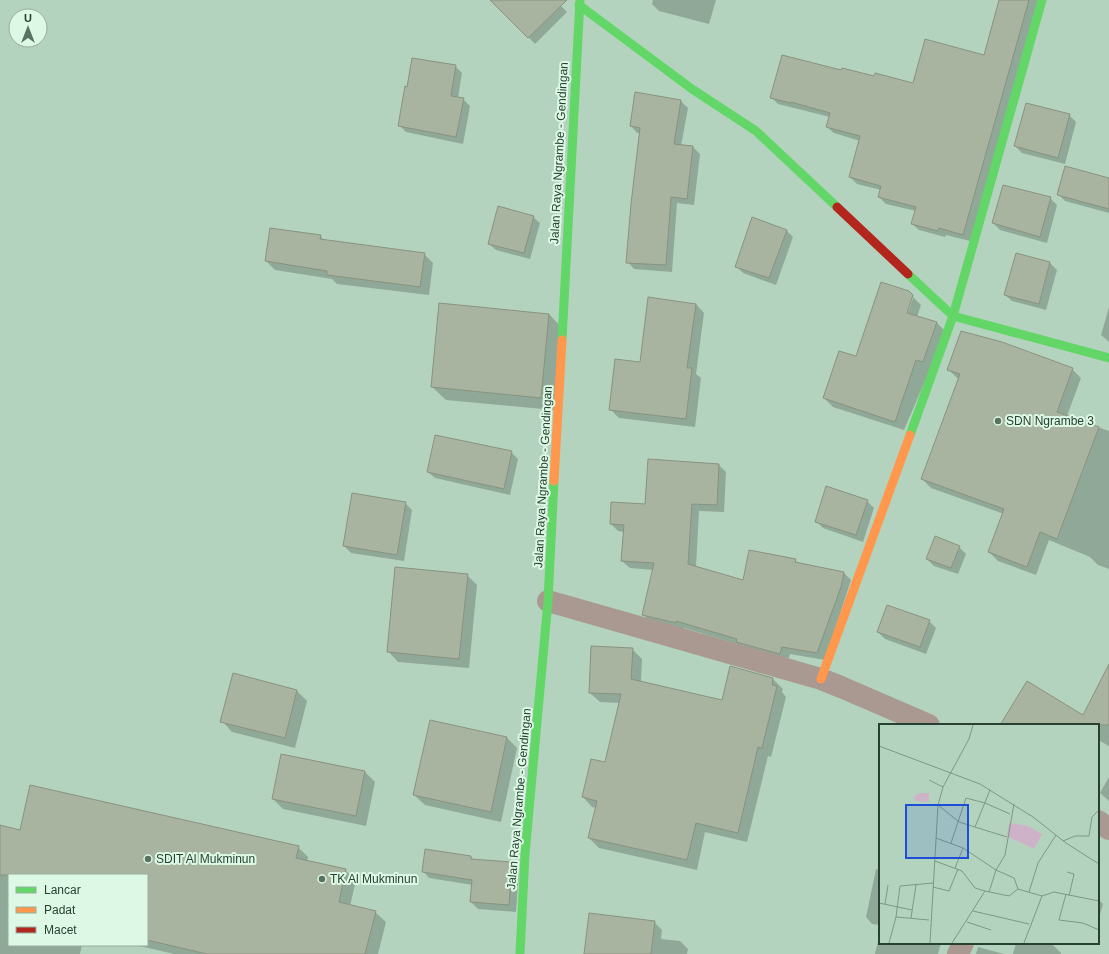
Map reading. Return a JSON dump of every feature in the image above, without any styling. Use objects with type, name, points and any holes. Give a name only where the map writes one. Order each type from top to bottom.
[{"type":"street","points":[[821,680],[954,316],[1042,0]]},
{"type":"street","points":[[579,2],[692,89],[756,131],[954,316],[1109,358]]},
{"type":"street","name":"Jalan Raya Ngrambe - Gendingan","points":[[520,954],[525,854],[548,601],[579,2]]},
{"type":"street","points":[[548,601],[821,680],[842,687],[927,724]]},
{"type":"street","points":[[1099,822],[1109,829]]},
{"type":"street","points":[[958,954],[963,944]]},
{"type":"building","points":[[490,0],[567,0],[528,38]]},
{"type":"building","points":[[999,0],[1029,0],[963,235],[939,228],[938,231],[911,224],[916,207],[878,197],[881,186],[849,177],[860,136],[826,127],[830,113],[791,102],[770,98],[782,55],[841,70],[842,68],[874,76],[875,73],[913,83],[925,39],[984,55]]},
{"type":"building","points":[[412,58],[456,65],[451,96],[464,98],[456,137],[398,126],[405,86],[407,87]]},
{"type":"building","points":[[635,92],[681,100],[674,144],[693,146],[687,199],[671,197],[666,265],[626,263],[640,128],[630,126]]},
{"type":"building","points":[[1026,103],[1070,114],[1058,158],[1014,146]]},
{"type":"building","points":[[1065,166],[1109,178],[1109,209],[1057,195]]},
{"type":"building","points":[[1003,185],[1051,197],[1040,237],[992,223]]},
{"type":"building","points":[[498,206],[534,216],[524,253],[488,244]]},
{"type":"building","points":[[752,217],[787,230],[769,278],[735,267]]},
{"type":"building","points":[[270,228],[321,235],[320,239],[425,253],[420,287],[327,275],[327,271],[265,261]]},
{"type":"building","points":[[1016,253],[1050,262],[1039,304],[1004,295]]},
{"type":"building","points":[[881,282],[909,291],[913,295],[907,313],[937,322],[923,362],[916,360],[895,422],[823,398],[839,351],[856,356]]},
{"type":"building","points":[[648,297],[696,304],[687,368],[692,368],[686,419],[609,410],[615,359],[640,362]]},
{"type":"building","points":[[439,303],[549,314],[541,398],[431,387]]},
{"type":"building","name":"SDN Ngrambe 3","points":[[961,331],[1002,342],[1073,368],[1057,412],[1099,427],[1057,539],[1040,532],[1027,567],[988,552],[1004,509],[921,479],[960,374],[947,370]]},
{"type":"building","points":[[435,435],[512,451],[504,489],[427,472]]},
{"type":"building","points":[[648,459],[719,464],[717,505],[692,504],[688,564],[743,580],[749,550],[796,559],[795,562],[844,572],[841,587],[817,653],[782,647],[780,654],[736,642],[737,639],[676,621],[676,623],[642,615],[654,563],[621,561],[624,525],[610,524],[611,502],[645,504]]},
{"type":"building","points":[[826,486],[868,500],[856,535],[815,522]]},
{"type":"building","points":[[352,493],[406,502],[397,555],[343,546]]},
{"type":"building","points":[[935,536],[960,546],[951,568],[926,559]]},
{"type":"building","points":[[395,567],[468,574],[459,659],[387,652]]},
{"type":"building","points":[[887,605],[930,620],[920,647],[877,632]]},
{"type":"building","points":[[591,646],[633,648],[631,679],[722,700],[730,666],[773,678],[772,685],[777,686],[762,748],[758,747],[738,833],[696,823],[687,860],[588,838],[597,801],[582,797],[591,759],[605,762],[621,694],[589,693]]},
{"type":"building","points":[[1109,664],[1109,725],[1001,724],[1027,681],[1083,715]]},
{"type":"building","points":[[233,673],[297,690],[285,738],[220,722]]},
{"type":"building","points":[[430,720],[507,737],[491,812],[413,795]]},
{"type":"building","points":[[281,754],[365,771],[356,816],[272,799]]},
{"type":"building","name":"SDIT Al Mukminun","points":[[30,785],[299,846],[296,858],[346,869],[339,902],[376,911],[365,954],[207,954],[148,940],[148,874],[0,875],[0,825],[20,830]]},
{"type":"building","points":[[425,849],[471,856],[471,859],[512,862],[509,905],[470,902],[472,880],[422,872]]},
{"type":"building","points":[[589,913],[655,921],[651,954],[584,954]]},
{"type":"traffic: fast","points":[[562,340],[580,0]]},
{"type":"traffic: fast","points":[[910,435],[953,316],[1042,0]]},
{"type":"traffic: fast","points":[[579,5],[692,89],[756,131],[837,207]]},
{"type":"traffic: fast","points":[[908,274],[953,316],[1109,358]]},
{"type":"traffic: fast","points":[[520,954],[525,854],[548,601],[554,481]]},
{"type":"traffic: slow","points":[[554,481],[562,340]]},
{"type":"traffic: slow","points":[[821,679],[910,435]]},
{"type":"traffic: jam","points":[[837,207],[908,274]]},
{"type":"place","name":"SDN Ngrambe 3","points":[[998,421]]},
{"type":"place","name":"SDIT Al Mukminun","points":[[148,859]]},
{"type":"place","name":"TK Al Mukminun","points":[[322,879]]}]
